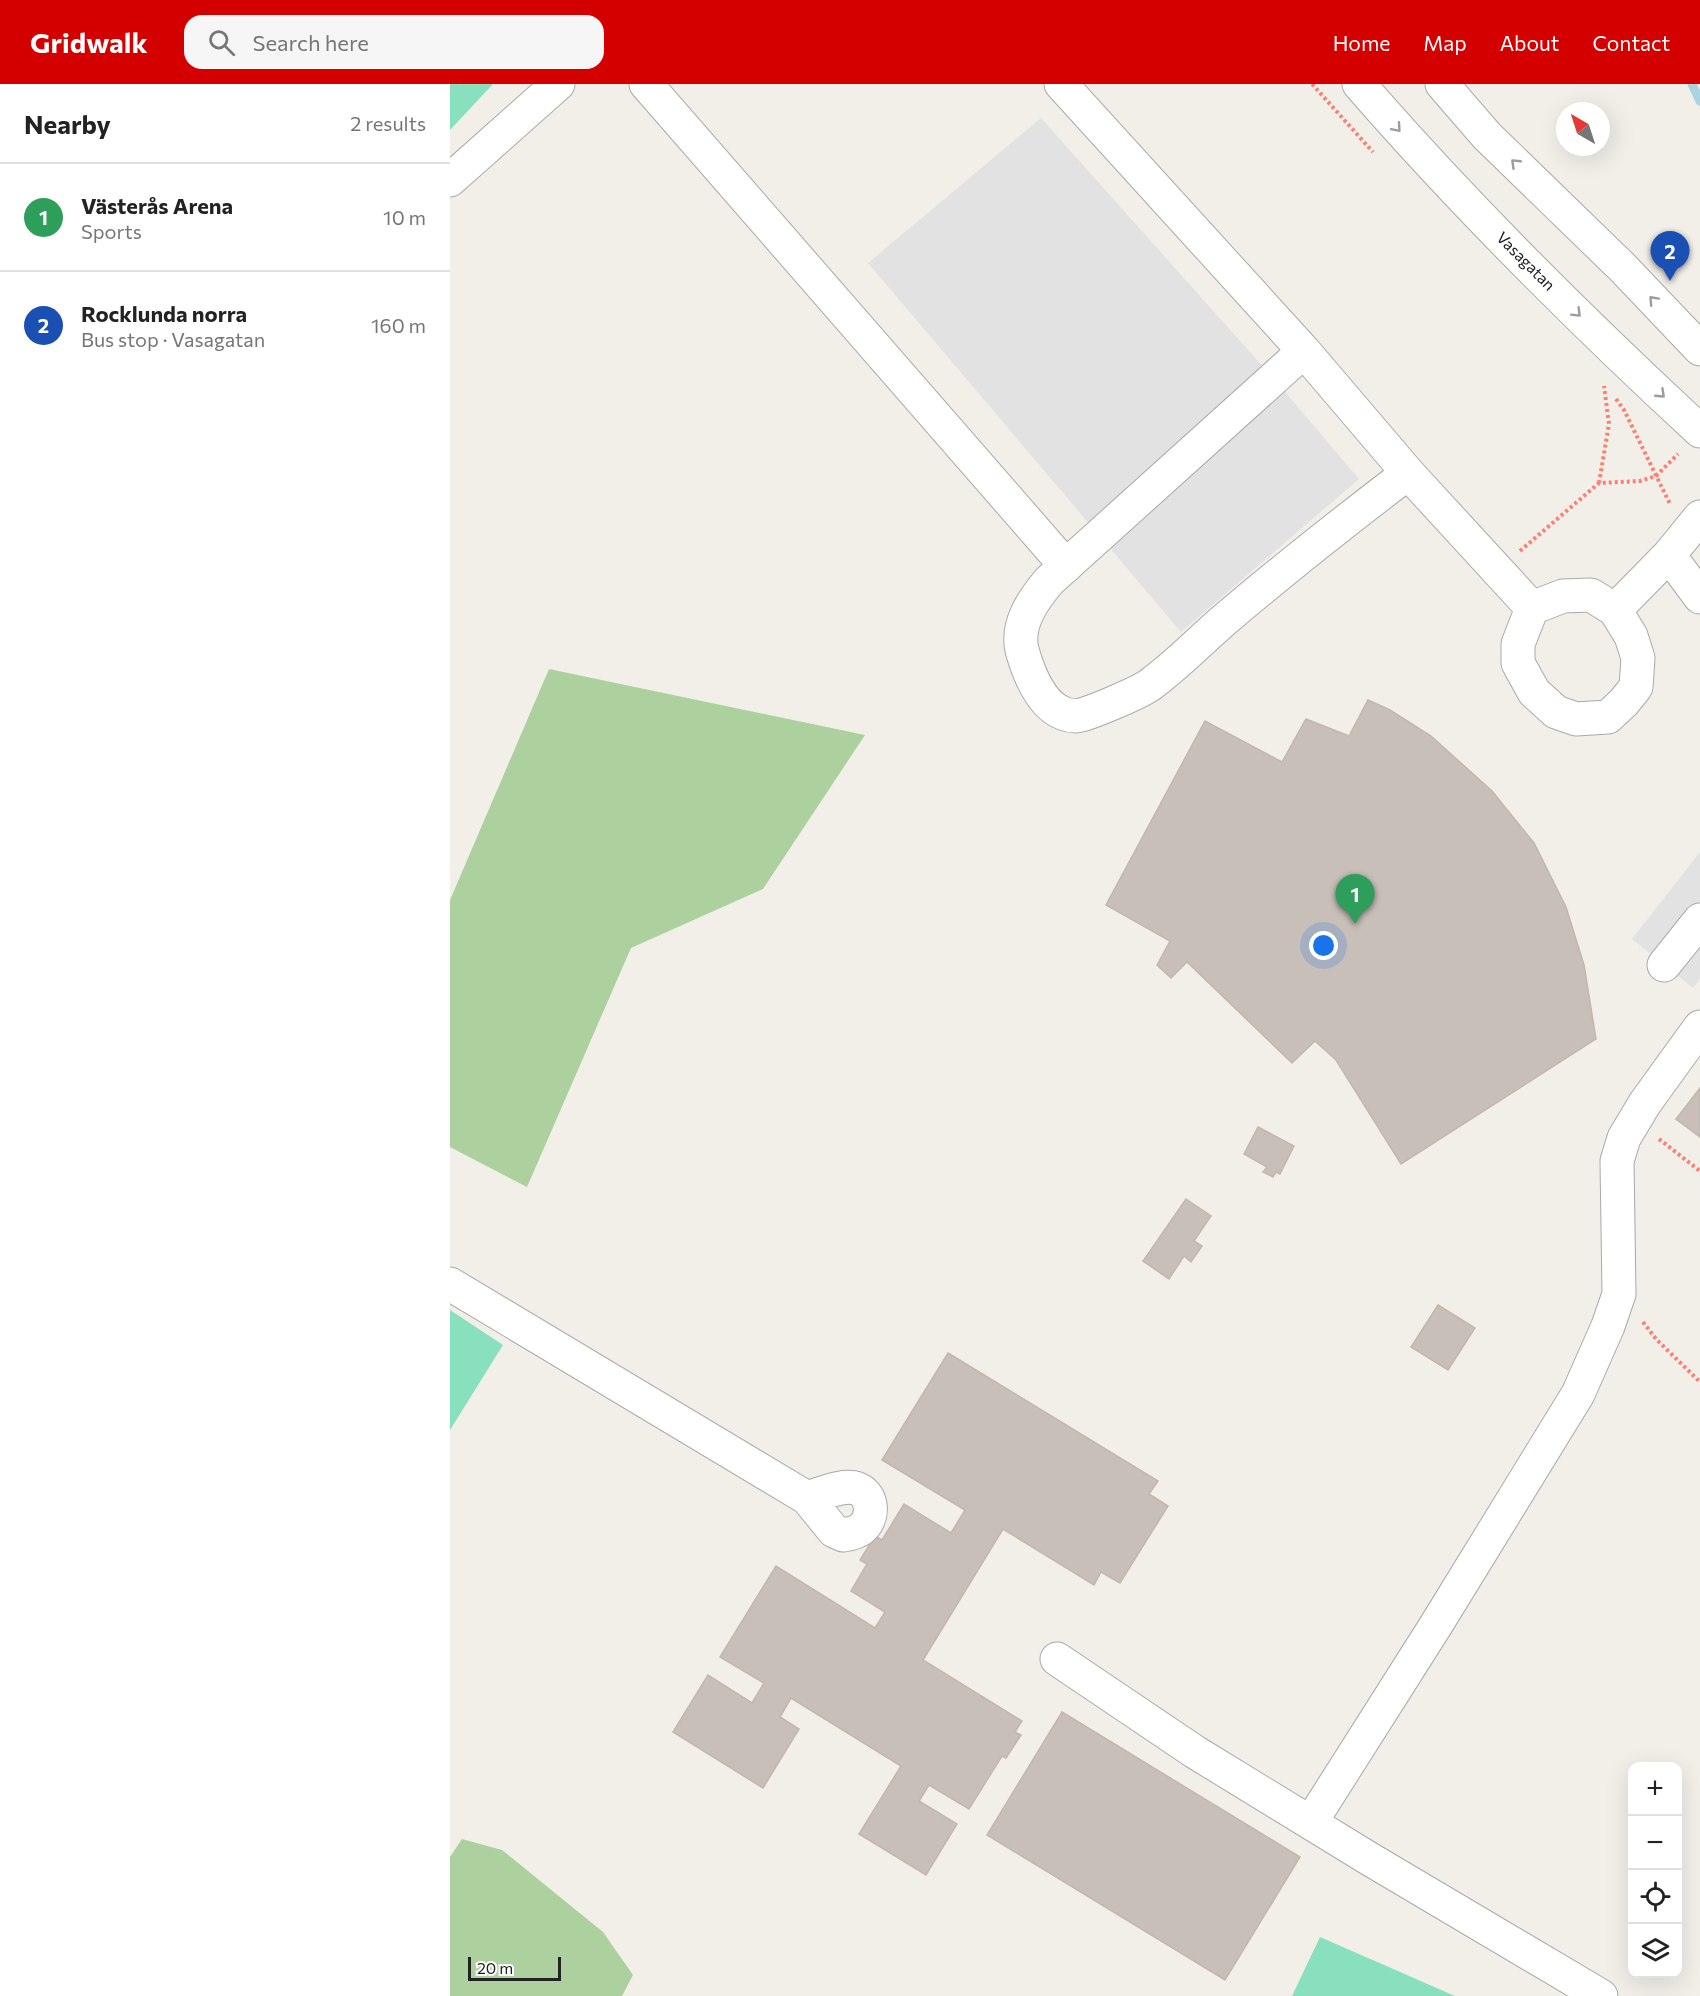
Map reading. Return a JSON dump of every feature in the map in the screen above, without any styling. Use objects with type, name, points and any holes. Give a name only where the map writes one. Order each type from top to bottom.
[{"type":"street","points":[[450,180],[558,84]]},
{"type":"street","points":[[646,84],[1066,566]]},
{"type":"street","points":[[1060,84],[1304,351],[1408,473],[1532,608]]},
{"type":"street","name":"Vasagatan","points":[[1359,84],[1416,150],[1621,358],[1700,431]]},
{"type":"street","points":[[1442,84],[1487,136],[1623,267],[1700,349]]},
{"type":"street","points":[[1304,351],[1049,581],[1035,597],[1023,620],[1021,645],[1027,671],[1038,692],[1058,710],[1077,716],[1117,702],[1150,686],[1227,618],[1408,473]]},
{"type":"street","points":[[1615,610],[1669,555],[1700,517]]},
{"type":"street","points":[[1669,555],[1700,597]]},
{"type":"street","points":[[1591,595],[1615,610],[1631,636],[1638,658],[1636,687],[1608,717],[1576,719],[1556,712],[1534,692],[1518,663],[1518,644],[1532,608],[1563,596],[1591,595]]},
{"type":"street","points":[[1664,965],[1700,920]]},
{"type":"street","points":[[1311,1822],[1578,1394],[1608,1326],[1619,1294],[1617,1161],[1624,1138],[1645,1103],[1700,1027]]},
{"type":"street","points":[[450,1284],[807,1498]]},
{"type":"street","points":[[1058,1659],[1195,1752],[1601,1996]]},
{"type":"path","points":[[1497,571],[1599,483],[1640,481],[1656,476],[1624,410],[1603,383],[1609,424],[1599,483]]},
{"type":"path","points":[[1631,1127],[1655,1136],[1700,1171]]},
{"type":"path","points":[[1619,1294],[1656,1339],[1700,1382]]},
{"type":"green space","points":[[450,84],[493,84],[450,130]]},
{"type":"green space","points":[[549,669],[865,735],[763,889],[631,948],[527,1187],[450,1147],[450,900]]},
{"type":"green space","points":[[450,1310],[503,1345],[450,1430]]},
{"type":"green space","points":[[462,1839],[502,1850],[603,1932],[633,1975],[622,1996],[450,1996],[450,1857]]},
{"type":"green space","points":[[1320,1937],[1455,1996],[1292,1996]]},
{"type":"shaded area","points":[[1041,118],[1274,379],[1359,479],[1181,632],[868,263]]},
{"type":"shaded area","points":[[1700,852],[1700,979],[1693,988],[1632,939]]},
{"type":"building","points":[[1368,700],[1390,710],[1431,736],[1492,791],[1534,843],[1566,907],[1584,965],[1596,1039],[1401,1164],[1336,1060],[1315,1041],[1292,1063],[1187,962],[1171,978],[1157,965],[1170,941],[1106,905],[1205,721],[1282,762],[1306,719],[1349,736]]},
{"type":"building","points":[[1700,1088],[1700,1137],[1676,1119]]},
{"type":"building","points":[[1258,1127],[1294,1146],[1280,1174],[1276,1172],[1273,1177],[1263,1172],[1267,1167],[1244,1154]]},
{"type":"building","points":[[1186,1199],[1211,1216],[1194,1241],[1202,1246],[1191,1262],[1184,1256],[1169,1279],[1143,1261]]},
{"type":"building","points":[[1438,1305],[1475,1328],[1448,1370],[1411,1347]]},
{"type":"building","points":[[948,1353],[1158,1481],[1149,1494],[1168,1506],[1120,1583],[1101,1572],[1094,1585],[1003,1529],[923,1660],[1022,1721],[1015,1732],[1021,1735],[1006,1758],[1002,1756],[969,1809],[929,1785],[919,1801],[957,1824],[926,1875],[859,1834],[901,1766],[791,1698],[780,1717],[799,1729],[763,1788],[673,1732],[708,1675],[752,1703],[764,1683],[720,1657],[776,1566],[875,1628],[885,1612],[851,1591],[867,1564],[860,1560],[875,1536],[882,1540],[904,1504],[951,1533],[965,1510],[882,1460]]},
{"type":"building","points":[[1062,1712],[1300,1857],[1225,1980],[987,1835]]},
{"type":"waterway","points":[[1692,84],[1700,101]]},
{"type":"place","name":"Rocklunda norra","points":[[1670,281]]},
{"type":"place","name":"Västerås Arena","points":[[1355,924]]}]
